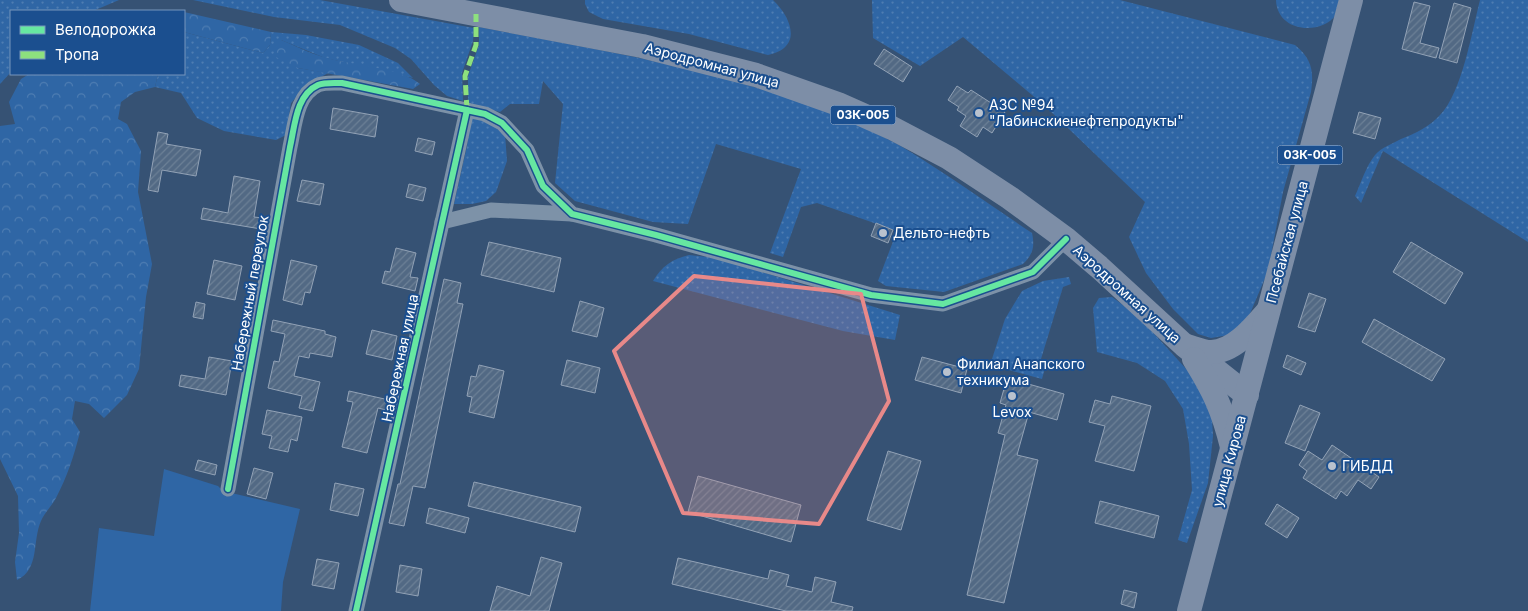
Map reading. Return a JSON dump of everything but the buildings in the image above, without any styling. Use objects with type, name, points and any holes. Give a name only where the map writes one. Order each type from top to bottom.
[{"type":"main road","name":"Аэродромная улица","points":[[401,0],[642,46],[756,75],[838,104],[892,128],[949,158],[1010,198],[1066,239],[1184,345],[1247,394]]},
{"type":"main road","name":"Псебайская улица","points":[[1269,310],[1351,0]]},
{"type":"main road","name":"Аэродромная улица","points":[[1184,345],[1211,352],[1232,346],[1251,330],[1269,310]]},
{"type":"main road","name":"улица Кирова","points":[[1188,611],[1269,310]]},
{"type":"main road","name":"Аэродромная улица","points":[[1184,345],[1218,399],[1226,420],[1232,450]]},
{"type":"street","name":"Набережный переулок","points":[[228,489],[286,166],[300,102],[308,92],[320,84],[342,83],[466,110]]},
{"type":"street","points":[[466,110],[485,114],[502,124],[527,150],[543,186],[572,214]]},
{"type":"street","name":"Набережная улица","points":[[356,611],[466,110]]},
{"type":"street","points":[[442,222],[491,210],[572,214],[656,235],[871,295],[943,304],[1033,272],[1066,239]]},
{"type":"highlighted area","points":[[694,276],[861,294],[889,401],[819,524],[683,513],[614,351]]},
{"type":"green space","points":[[0,0],[119,0],[95,10],[10,10],[10,73],[0,84]]},
{"type":"green space","points":[[193,0],[320,0],[474,28],[473,41],[462,73],[463,101],[447,96],[434,85],[411,59],[395,48],[340,25],[274,17]]},
{"type":"green space","points":[[585,0],[773,0],[780,7],[789,23],[790,39],[786,46],[768,55],[689,34],[603,19],[589,12]]},
{"type":"green space","points":[[872,0],[1120,0],[1295,45],[1301,50],[1308,60],[1312,72],[1311,92],[1283,192],[1268,271],[1249,316],[1229,335],[1211,338],[1198,334],[1173,309],[1146,273],[1129,237],[1145,202],[1045,106],[963,37],[920,66],[873,38]]},
{"type":"green space","points":[[1276,0],[1341,0],[1336,15],[1329,22],[1310,28],[1291,24],[1284,19],[1278,11]]},
{"type":"green space","points":[[1480,0],[1528,0],[1528,242],[1383,151],[1361,203],[1355,196],[1369,164],[1378,152],[1427,126],[1448,105],[1465,61]]},
{"type":"green space","points":[[185,12],[271,32],[270,45],[263,53],[185,32]]},
{"type":"green space","points":[[479,27],[640,58],[694,71],[799,101],[849,121],[908,150],[1032,233],[1033,246],[1031,253],[1023,264],[944,292],[886,286],[878,281],[897,231],[817,203],[801,207],[783,257],[770,253],[801,169],[716,144],[688,224],[653,222],[575,201],[555,183],[563,104],[543,81],[539,104],[510,104],[500,112],[468,103],[468,76],[479,45]]},
{"type":"green space","points":[[185,32],[263,53],[270,45],[271,32],[306,35],[359,45],[398,63],[413,78],[325,58],[281,40],[298,68],[328,73],[307,85],[291,103],[286,135],[276,140],[224,131],[197,118],[181,93],[155,87],[158,75],[185,75]]},
{"type":"green space","points":[[281,40],[321,56],[401,74],[420,84],[413,89],[298,68],[276,57],[275,48]]},
{"type":"green space","points":[[27,75],[158,75],[155,87],[135,92],[121,102],[118,119],[127,124],[141,151],[138,192],[152,264],[146,297],[139,369],[127,395],[104,418],[89,404],[75,401],[72,419],[80,432],[73,458],[56,498],[41,521],[29,569],[17,580],[15,562],[19,533],[18,496],[0,459],[0,126],[15,124],[9,102],[21,79]]},
{"type":"green space","points":[[473,114],[485,118],[505,134],[507,161],[496,192],[486,201],[472,204],[454,204],[467,146],[470,122]]},
{"type":"green space","points":[[689,255],[717,258],[900,315],[895,340],[843,331],[653,281],[668,264]]},
{"type":"green space","points":[[1069,277],[1071,284],[1063,287],[1041,359],[1047,361],[1042,379],[990,365],[1005,319],[1022,291],[1043,281]]},
{"type":"green space","points":[[1112,297],[1138,316],[1188,371],[1211,402],[1213,436],[1208,483],[1187,543],[1178,540],[1192,490],[1189,444],[1183,409],[1165,381],[1137,363],[1097,352],[1093,308],[1099,298]]},
{"type":"green space","points":[[164,469],[218,486],[223,491],[300,509],[283,582],[281,611],[90,611],[99,528],[154,536]]},
{"type":"marked path","points":[[467,110],[465,76],[476,45],[476,14]]},
{"type":"cycle path","points":[[228,489],[295,120],[305,96],[321,84],[342,83],[485,114],[502,123],[527,150],[543,186],[572,214],[656,235],[871,295],[943,304],[1033,272],[1066,239]]},
{"type":"cycle path","points":[[356,611],[467,110]]},
{"type":"place","name":"АЗС №94 \"Лабинскиенефтепродукты\"","points":[[979,113]]},
{"type":"place","name":"Дельто-нефть","points":[[883,233]]},
{"type":"place","name":"Филиал Анапского техникума","points":[[947,372]]},
{"type":"place","name":"Levox","points":[[1012,396]]},
{"type":"place","name":"ГИБДД","points":[[1332,466]]}]
